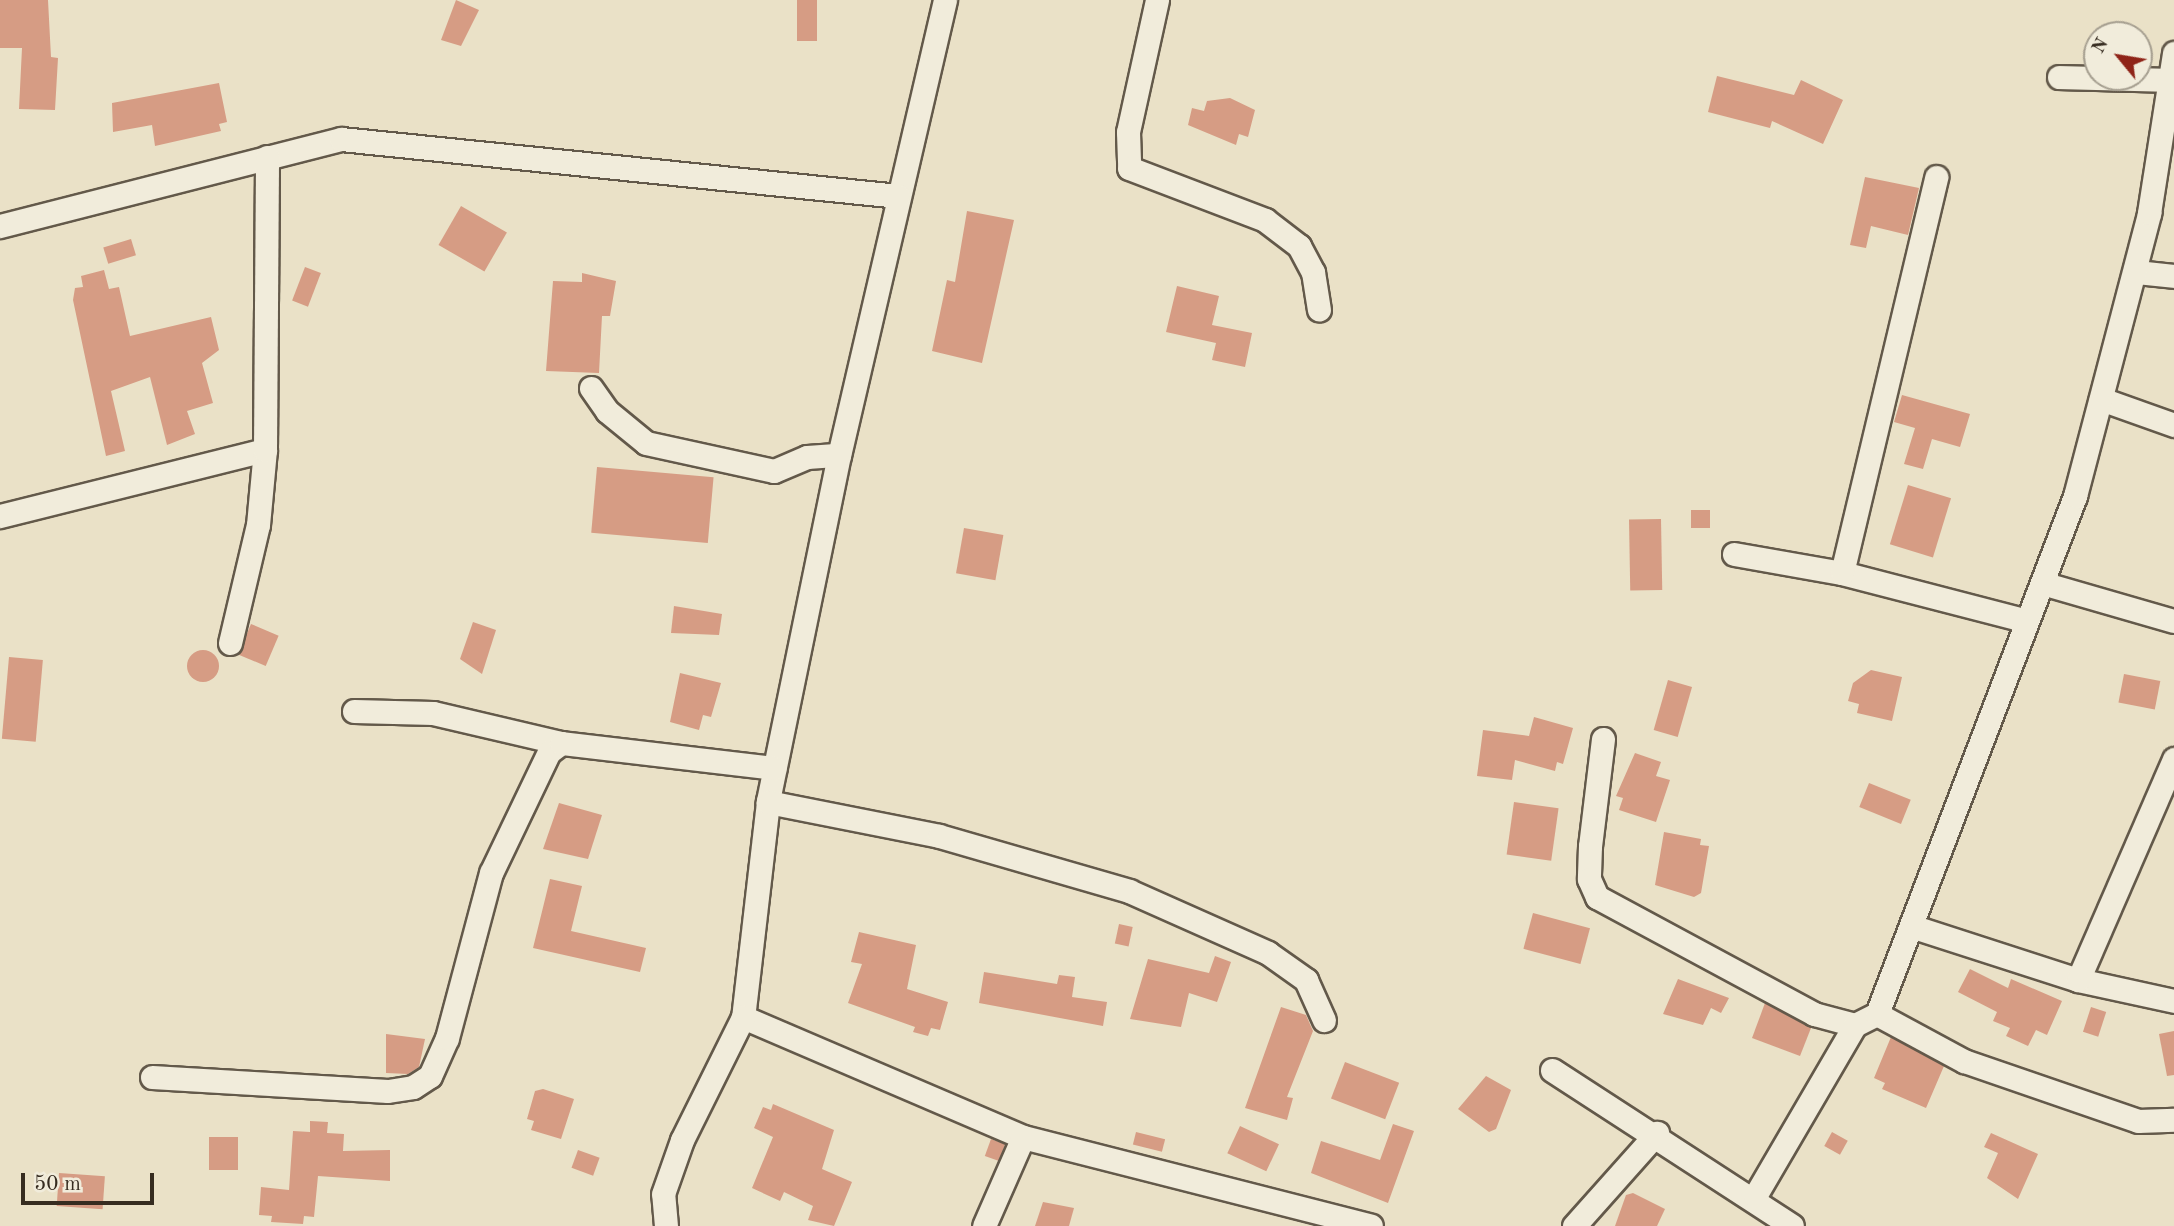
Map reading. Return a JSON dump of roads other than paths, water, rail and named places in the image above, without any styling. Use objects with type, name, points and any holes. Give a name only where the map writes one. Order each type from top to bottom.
[{"type":"street","points":[[666,1226],[663,1194],[682,1140],[743,1017],[768,802],[839,455],[946,0]]},
{"type":"street","points":[[1157,0],[1128,132],[1129,168],[1161,186],[1221,199],[1265,220],[1298,246],[1313,272],[1319,310]]},
{"type":"street","points":[[1755,1196],[1855,1025],[1877,1014],[1914,927],[2024,620],[2042,583],[2075,496],[2136,272],[2174,53]]},
{"type":"street","points":[[2059,77],[2171,80]]},
{"type":"street","points":[[0,226],[341,139],[898,197]]},
{"type":"street","points":[[230,642],[258,525],[265,450],[267,157]]},
{"type":"street","points":[[1842,573],[1936,177]]},
{"type":"street","points":[[2136,272],[2174,276]]},
{"type":"street","points":[[592,388],[607,411],[646,443],[774,471],[807,457],[839,455]]},
{"type":"street","points":[[2101,399],[2174,425]]},
{"type":"street","points":[[0,516],[265,450]]},
{"type":"street","points":[[1734,554],[1842,573],[2024,620]]},
{"type":"street","points":[[2042,583],[2174,621]]},
{"type":"street","points":[[354,711],[421,711],[561,743],[775,768]]},
{"type":"street","points":[[1603,739],[1590,846],[1590,879],[1597,897],[1814,1014],[1855,1025]]},
{"type":"street","points":[[152,1077],[388,1091],[430,1076],[447,1038],[491,873],[527,789],[561,743]]},
{"type":"street","points":[[2078,980],[2174,759]]},
{"type":"street","points":[[768,802],[939,836],[1129,891],[1268,953],[1306,980],[1324,1020]]},
{"type":"street","points":[[1914,927],[2078,980],[2174,1001]]},
{"type":"street","points":[[1877,1014],[1964,1061],[2138,1121],[2174,1120]]},
{"type":"street","points":[[743,1017],[1023,1137],[1371,1226]]},
{"type":"street","points":[[1552,1070],[1755,1196],[1792,1226]]},
{"type":"street","points":[[1574,1226],[1657,1133]]},
{"type":"street","points":[[984,1226],[1023,1137]]}]
